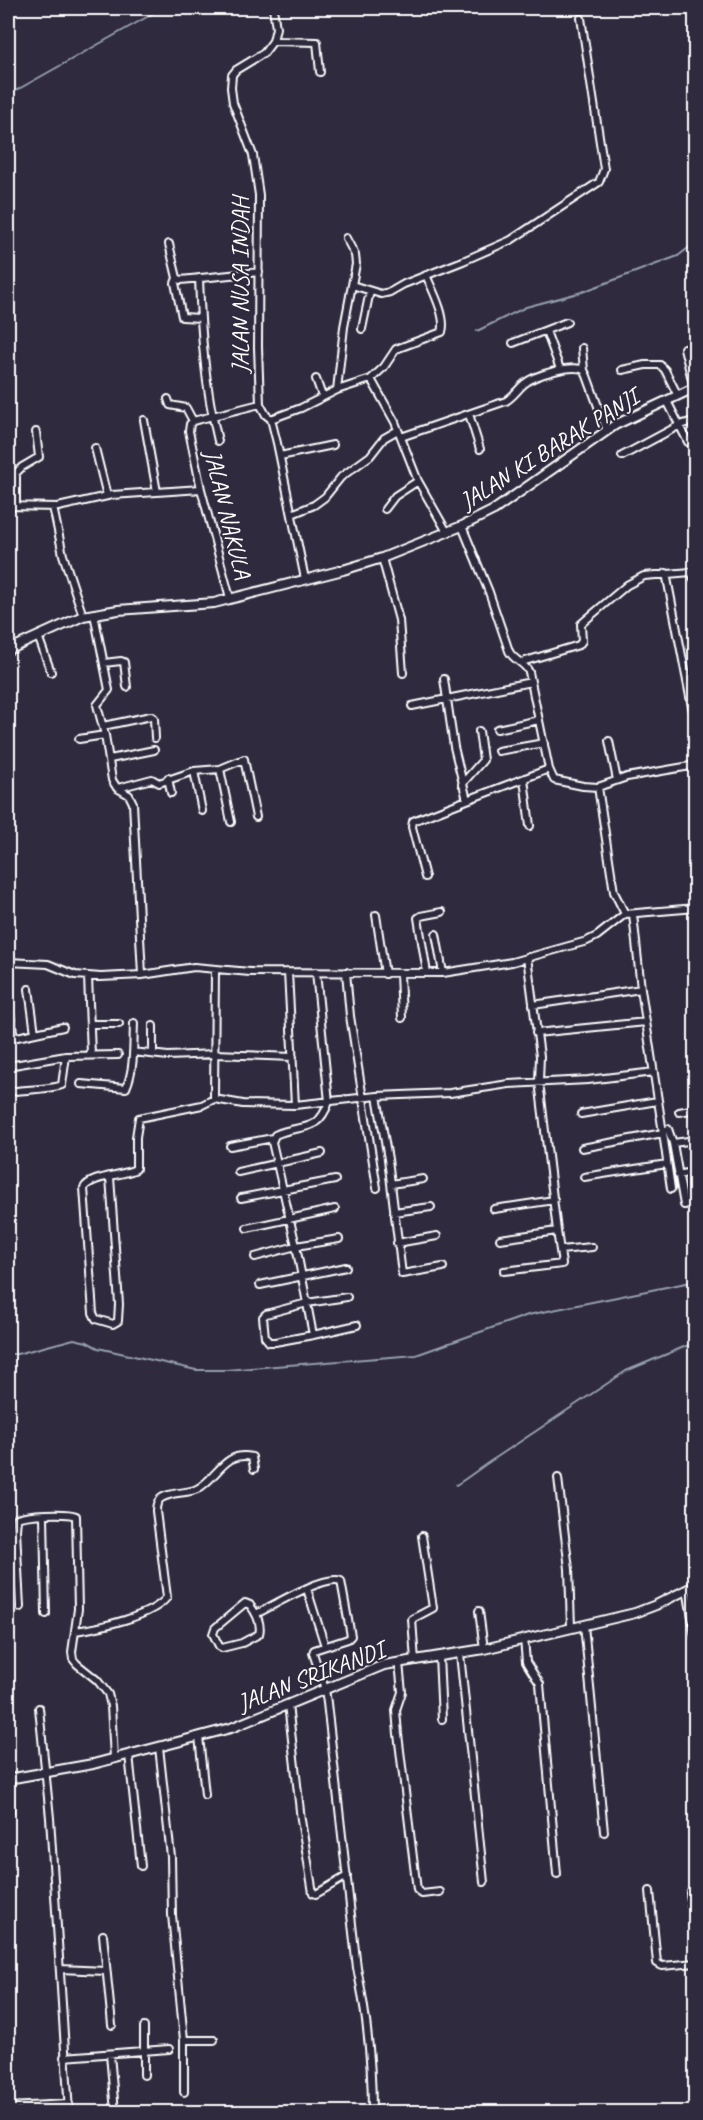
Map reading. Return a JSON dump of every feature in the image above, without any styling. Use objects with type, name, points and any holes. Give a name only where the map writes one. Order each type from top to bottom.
[{"type":"street","points":[[273,8],[276,28],[273,41],[316,42],[320,72]]},
{"type":"street","points":[[352,285],[381,294],[390,292],[510,240],[599,182],[602,177],[603,163],[581,18]]},
{"type":"street","name":"JALAN NUSA INDAH","points":[[273,41],[264,53],[236,70],[230,81],[233,103],[253,155],[259,195],[258,375],[260,404],[266,416],[271,419],[305,579]]},
{"type":"street","points":[[337,390],[344,327],[356,260],[346,238]]},
{"type":"street","points":[[169,244],[177,278],[175,283],[182,317],[201,318]]},
{"type":"street","points":[[177,278],[181,280],[259,272]]},
{"type":"street","points":[[271,419],[297,410],[337,390],[371,379],[384,367],[396,349],[442,332],[438,302],[426,275]]},
{"type":"street","points":[[199,278],[203,359],[218,441]]},
{"type":"street","points":[[362,329],[370,291]]},
{"type":"street","points":[[513,343],[567,322]]},
{"type":"street","points":[[546,331],[560,369]]},
{"type":"street","points":[[582,348],[584,370],[607,431]]},
{"type":"street","points":[[684,348],[695,388]]},
{"type":"street","points":[[622,370],[645,365],[660,365],[665,370],[678,396]]},
{"type":"street","points":[[292,514],[314,505],[325,497],[341,477],[370,456],[384,438],[506,401],[513,397],[526,382],[560,369],[584,370]]},
{"type":"street","points":[[371,379],[399,433],[418,481],[447,532]]},
{"type":"street","points":[[316,380],[322,396]]},
{"type":"street","name":"JALAN KI BARAK PANJI","points":[[8,650],[83,616],[118,610],[214,603],[382,558],[462,526],[494,510],[607,431],[629,418],[695,388]]},
{"type":"street","points":[[168,399],[170,405],[186,408],[193,421],[260,404]]},
{"type":"street","points":[[667,401],[688,442]]},
{"type":"street","points":[[469,414],[480,449]]},
{"type":"street","points":[[144,420],[158,492]]},
{"type":"street","points":[[622,456],[680,425],[696,420]]},
{"type":"street","name":"JALAN NAKULA","points":[[193,421],[189,428],[201,489],[230,598]]},
{"type":"street","points":[[16,504],[16,473],[39,457],[36,432]]},
{"type":"street","points":[[280,456],[333,446]]},
{"type":"street","points":[[95,448],[107,496]]},
{"type":"street","points":[[385,509],[395,496],[418,481]]},
{"type":"street","points":[[8,506],[16,504],[53,507],[107,496],[201,489]]},
{"type":"street","points":[[53,507],[63,555],[83,616]]},
{"type":"street","points":[[462,526],[489,592],[508,651],[512,657],[522,662],[529,672],[549,770],[554,780],[598,787],[617,780],[696,765]]},
{"type":"street","points":[[382,558],[399,620],[403,673]]},
{"type":"street","points":[[522,662],[579,645],[582,641],[580,624],[621,590],[644,576],[691,572],[696,584]]},
{"type":"street","points":[[666,573],[696,723]]},
{"type":"street","points":[[94,614],[109,690],[97,705],[110,759],[112,780],[117,788],[129,795],[133,803],[142,975]]},
{"type":"street","points":[[38,636],[51,672]]},
{"type":"street","points":[[104,663],[124,662],[127,687]]},
{"type":"street","points":[[444,680],[462,784],[467,800]]},
{"type":"street","points":[[687,682],[696,681]]},
{"type":"street","points":[[412,705],[531,682]]},
{"type":"street","points":[[103,726],[151,716],[154,718],[155,738]]},
{"type":"street","points":[[497,729],[539,720]]},
{"type":"street","points":[[462,784],[483,760],[480,731]]},
{"type":"street","points":[[79,739],[105,735]]},
{"type":"street","points":[[609,741],[617,780]]},
{"type":"street","points":[[498,751],[544,743]]},
{"type":"street","points":[[110,759],[154,750]]},
{"type":"street","points":[[117,788],[152,779],[159,783],[168,778],[194,771],[220,769],[244,759],[256,817]]},
{"type":"street","points":[[220,769],[231,822]]},
{"type":"street","points":[[425,877],[412,827],[413,821],[549,770]]},
{"type":"street","points":[[194,771],[202,811]]},
{"type":"street","points":[[168,778],[171,793]]},
{"type":"street","points":[[524,779],[530,826]]},
{"type":"street","points":[[598,787],[611,882],[625,914]]},
{"type":"street","points":[[8,962],[48,964],[75,975],[88,976],[142,975],[194,966],[215,970],[443,973],[527,957],[592,939],[625,914],[695,908],[696,914]]},
{"type":"street","points":[[427,973],[418,918],[442,912]]},
{"type":"street","points":[[633,914],[641,989],[657,1101],[665,1131],[671,1189]]},
{"type":"street","points":[[376,915],[386,974]]},
{"type":"street","points":[[436,934],[443,973]]},
{"type":"street","points":[[504,1271],[562,1264],[539,1081],[540,1056],[527,957]]},
{"type":"street","points":[[214,1099],[215,970]]},
{"type":"street","points":[[288,972],[296,1106]]},
{"type":"street","points":[[230,1146],[273,1138],[281,1132],[315,1124],[325,1113],[329,1102],[316,972]]},
{"type":"street","points":[[346,972],[350,1016],[376,1188]]},
{"type":"street","points":[[400,974],[402,1018]]},
{"type":"street","points":[[88,976],[91,1055]]},
{"type":"street","points":[[533,1005],[641,989]]},
{"type":"street","points":[[29,990],[35,1033]]},
{"type":"street","points":[[8,1000],[11,1039],[63,1027]]},
{"type":"street","points":[[536,1033],[646,1022]]},
{"type":"street","points":[[81,1084],[126,1088],[130,1077],[134,1023]]},
{"type":"street","points":[[90,1024],[119,1024]]},
{"type":"street","points":[[153,1026],[153,1054]]},
{"type":"street","points":[[133,1052],[168,1056],[215,1054],[293,1057]]},
{"type":"street","points":[[8,1066],[66,1056],[118,1055]]},
{"type":"street","points":[[8,1092],[33,1088],[57,1088],[62,1085],[66,1056]]},
{"type":"street","points":[[110,1177],[119,1294],[119,1316],[113,1324],[96,1319],[93,1313],[84,1188],[93,1180],[136,1168],[136,1137],[139,1118],[202,1105],[214,1099],[243,1104],[296,1106],[377,1096],[450,1093],[495,1085],[588,1080],[654,1072]]},
{"type":"street","points":[[377,1096],[402,1274],[443,1267]]},
{"type":"street","points":[[581,1114],[657,1101]]},
{"type":"street","points":[[679,1112],[696,1110]]},
{"type":"street","points":[[665,1131],[673,1143],[684,1205],[696,1203]]},
{"type":"street","points":[[582,1148],[665,1131]]},
{"type":"street","points":[[273,1138],[313,1335]]},
{"type":"street","points":[[673,1143],[696,1140]]},
{"type":"street","points":[[238,1172],[322,1154]]},
{"type":"street","points":[[584,1177],[668,1164]]},
{"type":"street","points":[[678,1174],[696,1171]]},
{"type":"street","points":[[391,1184],[423,1179]]},
{"type":"street","points":[[241,1198],[334,1180]]},
{"type":"street","points":[[494,1209],[554,1200]]},
{"type":"street","points":[[394,1212],[430,1208]]},
{"type":"street","points":[[247,1228],[336,1209]]},
{"type":"street","points":[[500,1239],[557,1232]]},
{"type":"street","points":[[398,1243],[437,1236]]},
{"type":"street","points":[[255,1257],[296,1246],[339,1239]]},
{"type":"street","points":[[560,1250],[592,1247]]},
{"type":"street","points":[[260,1285],[346,1267]]},
{"type":"street","points":[[347,1297],[307,1303],[264,1315],[265,1336],[267,1341],[273,1343],[357,1325]]},
{"type":"street","points":[[75,1631],[122,1621],[161,1604],[167,1598],[156,1511],[158,1500],[198,1488],[219,1467],[234,1458],[252,1456],[254,1469]]},
{"type":"street","points":[[558,1478],[569,1572],[571,1627]]},
{"type":"street","points":[[20,1607],[17,1518],[71,1514],[76,1516],[78,1609],[72,1641],[73,1659],[105,1688],[111,1700],[114,1758]]},
{"type":"street","points":[[44,1516],[46,1614]]},
{"type":"street","points":[[415,1661],[412,1619],[433,1608],[422,1536]]},
{"type":"street","points":[[256,1614],[327,1581],[337,1579],[341,1581],[351,1636],[314,1650],[313,1653],[325,1689],[357,1968],[372,2076],[372,2112]]},
{"type":"street","name":"JALAN SRIKANDI","points":[[8,1779],[129,1755],[243,1724],[373,1668],[484,1649],[635,1613],[696,1585]]},
{"type":"street","points":[[307,1589],[325,1646]]},
{"type":"street","points":[[687,1589],[696,1641]]},
{"type":"street","points":[[245,1603],[250,1605],[256,1614],[260,1627],[259,1634],[227,1648],[219,1646],[213,1634],[218,1624],[245,1603]]},
{"type":"street","points":[[479,1611],[484,1649]]},
{"type":"street","points":[[584,1625],[604,1832]]},
{"type":"street","points":[[524,1639],[526,1662],[540,1684],[557,1874]]},
{"type":"street","points":[[460,1654],[484,1881]]},
{"type":"street","points":[[439,1656],[442,1719]]},
{"type":"street","points":[[399,1663],[402,1692],[396,1710],[397,1727],[417,1890],[422,1894],[440,1892]]},
{"type":"street","points":[[288,1704],[301,1820],[313,1893],[316,1894],[347,1876]]},
{"type":"street","points":[[8,2107],[69,2109],[64,2057],[55,1874],[39,1708]]},
{"type":"street","points":[[199,1736],[205,1795]]},
{"type":"street","points":[[159,1747],[171,1857],[172,1915],[184,2040],[184,2092]]},
{"type":"street","points":[[129,1755],[141,1866]]},
{"type":"street","points":[[8,1779],[10,1812]]},
{"type":"street","points":[[696,1889],[690,1893],[696,1944]]},
{"type":"street","points":[[650,1891],[657,1963],[662,1966],[696,1963]]},
{"type":"street","points":[[103,1935],[112,2025]]},
{"type":"street","points":[[60,1969],[106,1971]]},
{"type":"street","points":[[144,2027],[144,2075]]},
{"type":"street","points":[[184,2040],[214,2040]]},
{"type":"street","points":[[64,2057],[169,2049]]},
{"type":"street","points":[[110,2054],[115,2112]]},
{"type":"waterway","points":[[8,95],[163,8]]},
{"type":"waterway","points":[[477,331],[526,307],[582,292],[678,256],[696,242]]},
{"type":"waterway","points":[[8,1354],[17,1354],[74,1339],[98,1348],[196,1370],[226,1370],[416,1355],[528,1315],[696,1281]]},
{"type":"waterway","points":[[456,1485],[626,1371],[696,1342]]}]
